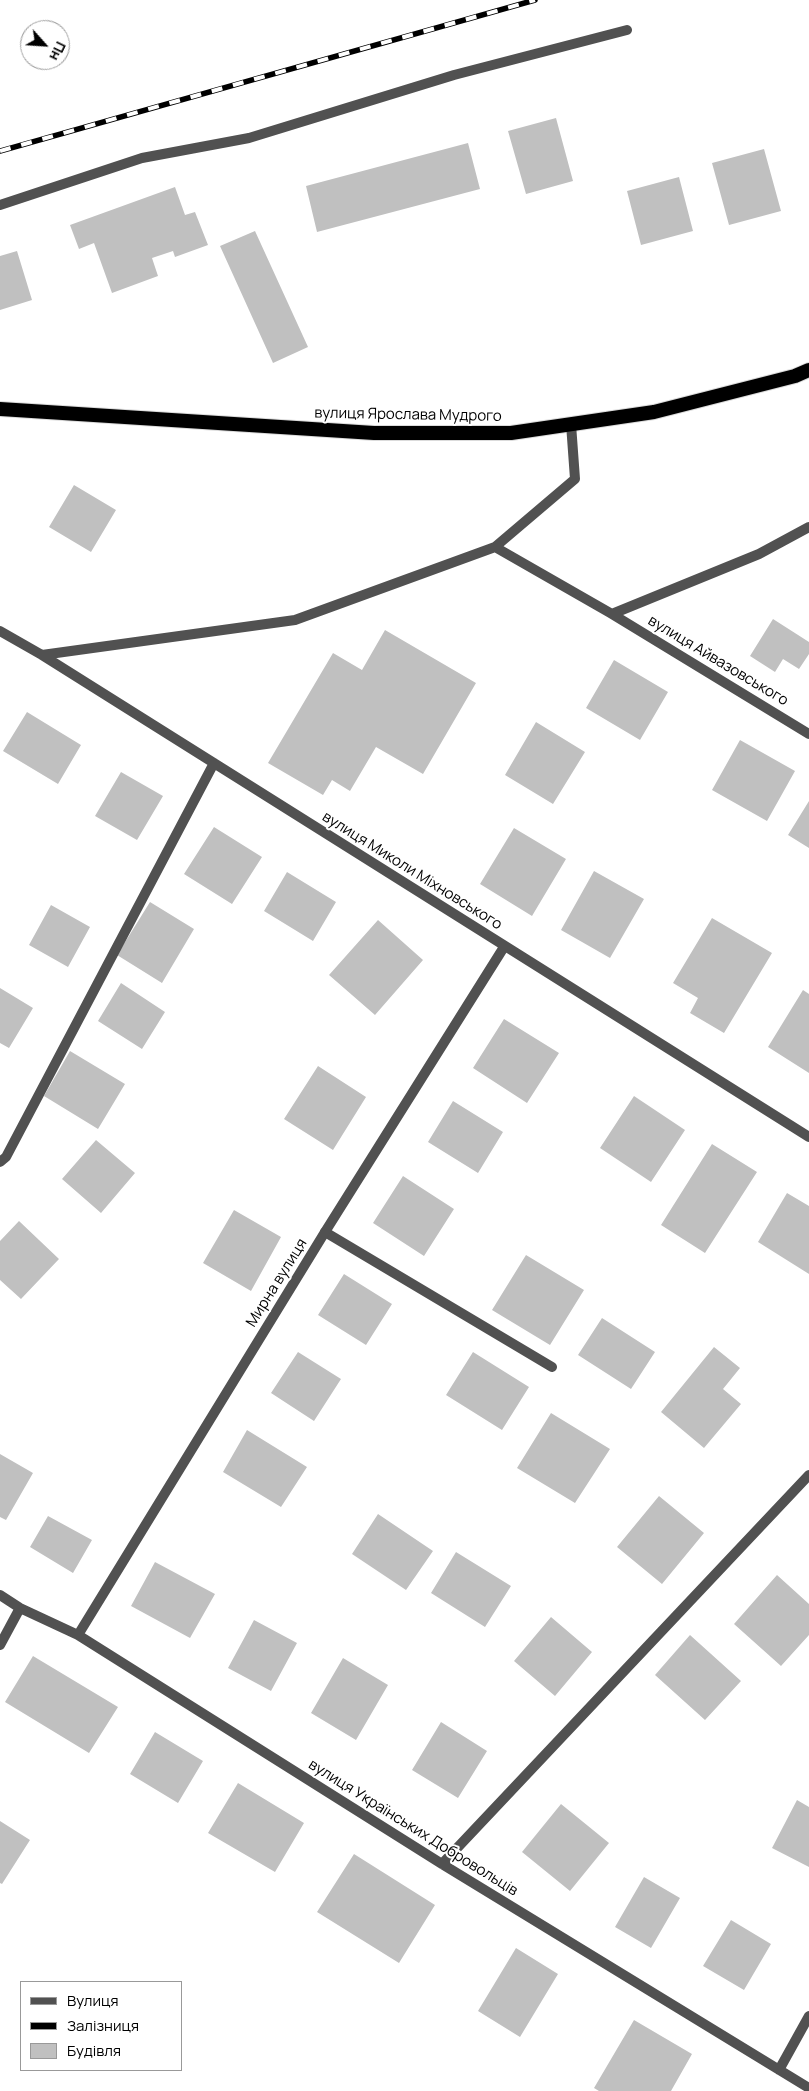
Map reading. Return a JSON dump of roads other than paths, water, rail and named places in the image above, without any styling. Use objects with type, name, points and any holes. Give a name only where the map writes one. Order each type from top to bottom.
[{"type":"highway","name":"вулиця Ярослава Мудрого","points":[[0,409],[374,433],[511,434],[654,412],[795,376],[809,370]]},
{"type":"street","points":[[0,205],[142,158],[249,138],[454,75],[627,30]]},
{"type":"street","points":[[42,655],[296,620],[495,547],[575,479],[572,424]]},
{"type":"street","name":"вулиця Айвазовського","points":[[612,614],[759,554],[809,526]]},
{"type":"street","name":"вулиця Айвазовського","points":[[495,547],[612,614],[809,734]]},
{"type":"street","name":"вулиця Миколи Міхновського","points":[[0,631],[42,655],[809,1137]]},
{"type":"street","points":[[0,1162],[6,1158],[214,763]]},
{"type":"street","name":"Мирна вулиця","points":[[78,1635],[325,1232],[504,947]]},
{"type":"street","points":[[325,1232],[552,1367]]},
{"type":"street","points":[[442,1864],[809,1475]]},
{"type":"street","name":"вулиця Українських Добровольців","points":[[0,1595],[20,1608],[78,1635],[442,1864],[809,2088]]},
{"type":"street","points":[[0,1645],[20,1608]]},
{"type":"street","points":[[779,2070],[809,2016]]},
{"type":"railway","points":[[0,151],[535,0]]}]
